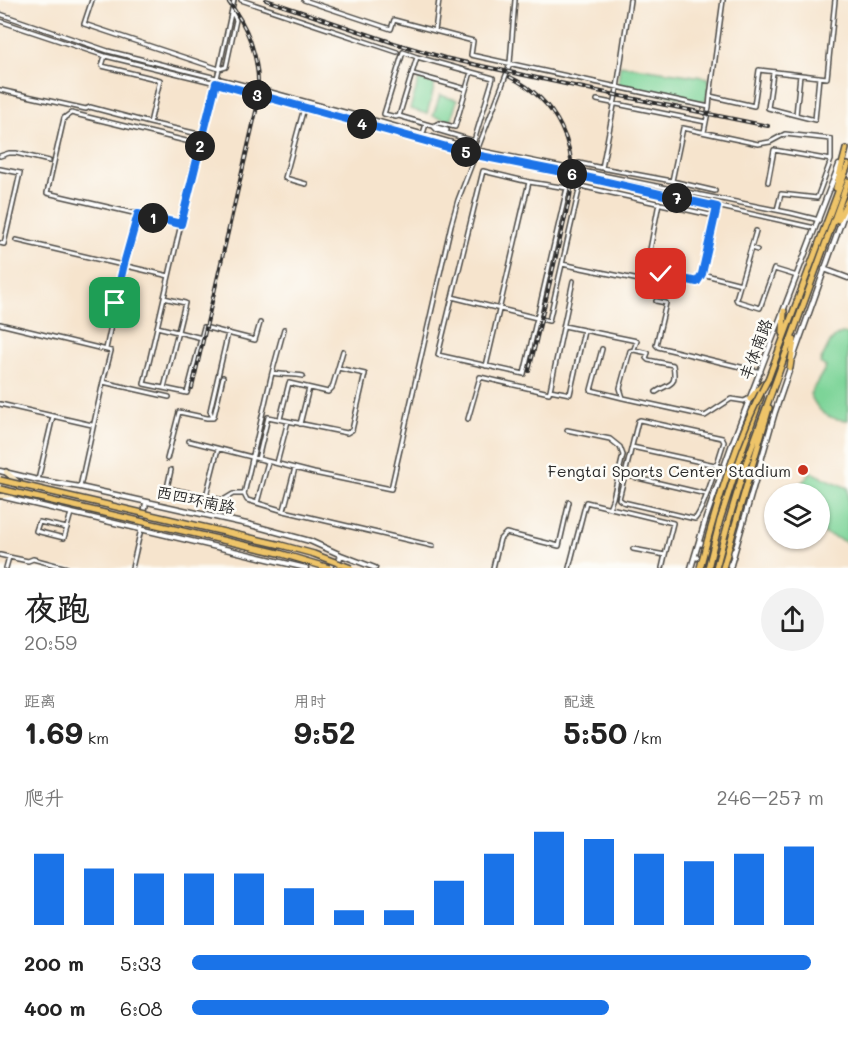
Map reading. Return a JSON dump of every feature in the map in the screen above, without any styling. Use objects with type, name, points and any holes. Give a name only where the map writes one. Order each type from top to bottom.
[{"type":"highway","points":[[831,213],[846,149]]},
{"type":"highway","name":"丰体南路","points":[[708,568],[720,520],[744,445],[848,165]]},
{"type":"highway","name":"丰体南路","points":[[716,568],[745,466],[848,181]]},
{"type":"highway","points":[[828,238],[848,202]]},
{"type":"highway","points":[[782,340],[784,311]]},
{"type":"highway","points":[[790,368],[795,330]]},
{"type":"highway","points":[[723,568],[782,365]]},
{"type":"highway","points":[[750,399],[768,379]]},
{"type":"highway","points":[[700,568],[732,460],[768,379]]},
{"type":"highway","name":"西四环南路","points":[[0,480],[262,540]]},
{"type":"highway","name":"西四环南路","points":[[0,489],[279,553]]},
{"type":"highway","name":"西四环南路","points":[[314,554],[352,568]]},
{"type":"highway","name":"西四环南路","points":[[300,559],[328,568]]},
{"type":"main road","name":"西四环南路","points":[[6,472],[20,484],[262,540],[314,554],[337,565],[352,568]]},
{"type":"main road","name":"西四环南路","points":[[0,496],[17,493],[300,559]]},
{"type":"street","points":[[92,0],[84,24],[219,69],[226,67],[236,20],[232,10]]},
{"type":"street","points":[[234,0],[144,384],[187,393],[204,327],[255,340],[260,322]]},
{"type":"street","points":[[241,0],[397,52]]},
{"type":"street","points":[[304,0],[391,29],[394,20],[473,41],[471,55],[709,107]]},
{"type":"street","points":[[435,31],[439,0]]},
{"type":"street","points":[[189,441],[268,462],[391,489],[451,225],[458,200],[510,63],[515,0]]},
{"type":"street","points":[[602,168],[630,0]]},
{"type":"street","points":[[704,132],[723,0]]},
{"type":"street","points":[[710,96],[754,106],[759,70],[828,78],[836,0]]},
{"type":"street","points":[[0,14],[108,51],[256,88],[423,134],[477,153],[819,220]]},
{"type":"street","points":[[0,21],[105,56],[216,83],[421,140],[816,229]]},
{"type":"street","points":[[433,126],[437,130],[474,141],[493,78],[403,52],[384,114],[399,116],[447,130]]},
{"type":"street","points":[[105,56],[102,66],[160,80],[150,123]]},
{"type":"street","points":[[399,116],[417,57]]},
{"type":"street","points":[[433,126],[438,123],[455,127],[471,72]]},
{"type":"street","points":[[773,72],[768,108],[814,120],[819,77]]},
{"type":"street","points":[[413,74],[466,89]]},
{"type":"street","points":[[796,115],[800,75]]},
{"type":"street","points":[[0,90],[86,109],[90,107],[203,135]]},
{"type":"street","points":[[597,100],[706,122]]},
{"type":"street","points":[[304,108],[285,178],[306,184]]},
{"type":"street","points":[[181,224],[46,193],[64,118],[71,113],[186,141]]},
{"type":"street","points":[[421,140],[426,124]]},
{"type":"street","points":[[672,181],[683,128],[758,144],[770,142],[785,134],[831,139],[831,160],[817,198],[781,194],[777,210]]},
{"type":"street","name":"丰体南路","points":[[692,568],[724,467],[848,142]]},
{"type":"street","points":[[768,182],[774,150],[831,160]]},
{"type":"street","points":[[0,162],[1,156],[9,153],[49,161]]},
{"type":"street","points":[[579,163],[715,190]]},
{"type":"street","points":[[0,169],[20,173],[4,244],[0,243]]},
{"type":"street","points":[[567,188],[524,374],[438,355],[483,171],[567,188],[572,185],[580,186],[715,216]]},
{"type":"street","points":[[486,366],[529,182]]},
{"type":"street","points":[[452,297],[549,321],[580,186]]},
{"type":"street","points":[[695,557],[730,567],[775,411],[848,202]]},
{"type":"street","points":[[562,264],[644,280],[659,203]]},
{"type":"street","points":[[661,274],[697,282],[702,274],[717,207]]},
{"type":"street","points":[[106,350],[123,266],[138,214]]},
{"type":"street","points":[[756,231],[737,301],[760,308],[774,268],[797,276]]},
{"type":"street","points":[[16,240],[169,276]]},
{"type":"street","points":[[751,248],[758,250]]},
{"type":"street","points":[[824,269],[848,278]]},
{"type":"street","points":[[702,274],[741,284]]},
{"type":"street","points":[[550,390],[573,281]]},
{"type":"street","points":[[164,297],[185,303],[164,388]]},
{"type":"street","points":[[656,302],[666,303],[656,345],[658,347],[760,372]]},
{"type":"street","points":[[0,324],[111,351],[80,487]]},
{"type":"street","points":[[564,326],[637,341],[634,350],[629,353],[620,388],[622,398]]},
{"type":"street","points":[[157,327],[202,338]]},
{"type":"street","points":[[284,329],[244,494],[247,500],[284,511],[434,546]]},
{"type":"street","points":[[468,419],[480,377],[549,393],[550,390],[570,394],[584,331]]},
{"type":"street","points":[[213,418],[210,411],[228,333]]},
{"type":"street","points":[[602,349],[591,390],[705,417],[731,399],[744,401],[750,399]]},
{"type":"street","points":[[634,350],[648,353],[646,357],[648,360],[674,365],[673,383],[657,392]]},
{"type":"street","points":[[279,419],[289,383],[328,392],[343,351]]},
{"type":"street","points":[[258,459],[268,417],[347,433],[352,430],[365,374],[338,368]]},
{"type":"street","points":[[272,373],[303,376]]},
{"type":"street","points":[[213,418],[223,377]]},
{"type":"street","points":[[103,382],[169,397]]},
{"type":"street","points":[[300,423],[309,388]]},
{"type":"street","points":[[0,404],[93,425]]},
{"type":"street","points":[[167,459],[179,412],[213,418]]},
{"type":"street","points":[[38,480],[53,416]]},
{"type":"street","points":[[645,420],[722,438],[724,442],[716,465],[698,516],[694,519],[623,502],[619,499],[638,421],[645,420]]},
{"type":"street","points":[[277,464],[288,421]]},
{"type":"street","points":[[567,430],[610,439],[620,447],[623,455],[609,508]]},
{"type":"street","points":[[632,447],[724,467]]},
{"type":"street","points":[[206,496],[218,449]]},
{"type":"street","points":[[257,503],[268,462]]},
{"type":"street","points":[[284,511],[294,468]]},
{"type":"street","points":[[171,470],[167,488],[223,500],[233,494],[244,494]]},
{"type":"street","name":"西四环南路","points":[[0,471],[195,512],[277,532],[310,541],[375,568]]},
{"type":"street","points":[[625,475],[706,494]]},
{"type":"street","name":"西四环南路","points":[[0,496],[306,568]]},
{"type":"street","points":[[493,568],[500,539],[506,533],[559,546],[569,502]]},
{"type":"street","points":[[569,568],[586,502],[673,523],[662,568]]},
{"type":"street","points":[[132,568],[146,503]]},
{"type":"street","points":[[67,528],[39,522],[36,531],[64,538],[67,528],[71,513]]},
{"type":"street","points":[[699,543],[734,552]]},
{"type":"street","points":[[633,549],[665,555]]},
{"type":"street","points":[[0,555],[28,561],[33,559],[67,568]]},
{"type":"street","points":[[337,565],[341,555]]},
{"type":"street","points":[[6,568],[9,557]]},
{"type":"green space","points":[[620,65],[709,78],[707,99],[704,102],[696,101],[618,84]]},
{"type":"green space","points":[[419,79],[435,84],[427,114],[410,109]]},
{"type":"green space","points":[[440,95],[457,100],[451,121],[433,116]]},
{"type":"green space","points":[[842,333],[848,334],[848,420],[824,414],[816,406],[810,394],[826,367],[820,363],[826,350],[831,341]]},
{"type":"green space","points":[[811,472],[848,488],[848,543],[830,536],[830,483],[801,483]]},
{"type":"railway","points":[[192,388],[257,107],[258,78],[253,50],[243,24],[227,0]]},
{"type":"railway","points":[[266,0],[445,58],[768,126]]},
{"type":"railway","points":[[510,77],[540,98],[552,112],[561,127],[571,160],[570,197],[529,371]]},
{"type":"place","name":"Fengtai Sports Center Stadium","points":[[803,470]]},
{"type":"route","points":[[115,303],[138,214],[181,224],[216,83],[476,155],[717,207],[702,274],[697,282],[661,274]]}]
